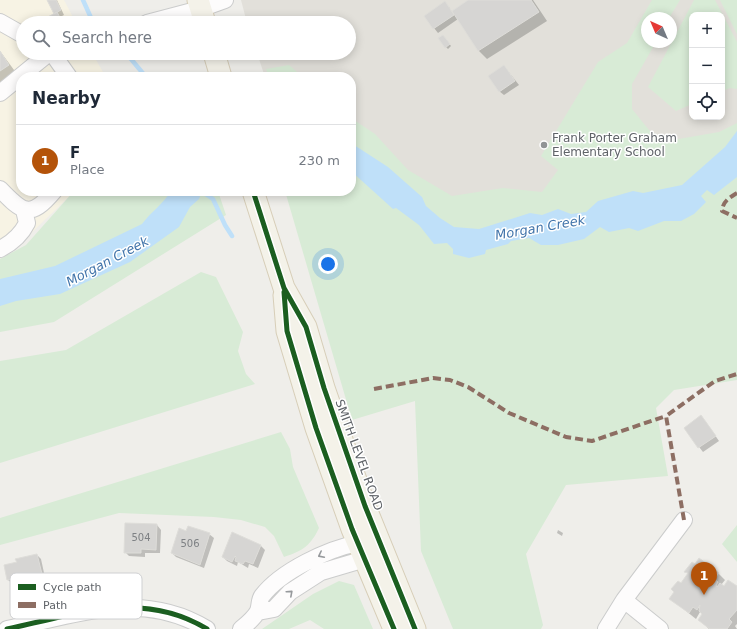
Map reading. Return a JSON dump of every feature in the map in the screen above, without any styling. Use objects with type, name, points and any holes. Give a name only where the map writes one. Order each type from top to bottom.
[{"type":"main road","name":"SMITH LEVEL ROAD","points":[[256,196],[284,288],[306,327],[324,388],[366,506],[415,629]]},
{"type":"main road","name":"SMITH LEVEL ROAD","points":[[284,288],[287,331],[316,428],[361,551],[394,629]]},
{"type":"main road","points":[[361,551],[366,544],[371,551],[405,629]]},
{"type":"street","points":[[178,16],[201,11],[225,0]]},
{"type":"street","points":[[0,22],[16,31]]},
{"type":"street","points":[[26,72],[41,60]]},
{"type":"street","points":[[57,60],[65,72]]},
{"type":"street","points":[[0,94],[16,81]]},
{"type":"street","points":[[0,189],[15,205],[24,210],[33,209],[44,204],[50,196]]},
{"type":"street","points":[[0,248],[8,245],[23,232],[27,223],[24,210]]},
{"type":"street","points":[[606,629],[624,600],[684,520]]},
{"type":"street","points":[[242,629],[258,612],[261,597],[290,572],[330,550],[361,551]]},
{"type":"street","points":[[624,600],[660,629]]},
{"type":"street","points":[[142,608],[157,609],[178,615],[207,629]]},
{"type":"street","points":[[7,629],[25,627],[61,619]]},
{"type":"shaded area","points":[[0,0],[64,0],[72,16],[16,16],[16,60],[96,60],[103,72],[16,72],[16,196],[70,196],[22,242],[0,256]]},
{"type":"shaded area","name":"Frank Porter Graham Elementary School","points":[[241,0],[737,0],[737,173],[689,209],[356,191],[356,72],[263,72],[259,60],[356,60],[356,16],[245,16]]},
{"type":"green space","points":[[652,0],[680,0],[673,12],[645,12]]},
{"type":"green space","points":[[694,0],[715,0],[721,12],[689,12],[689,105],[676,111],[648,87],[669,48],[677,48],[677,32]]},
{"type":"green space","points":[[720,0],[737,0],[737,34]]},
{"type":"green space","points":[[641,19],[641,48],[653,48],[632,84],[632,109],[649,130],[667,141],[719,132],[737,123],[737,380],[674,390],[656,408],[668,476],[566,485],[526,554],[543,625],[541,629],[453,629],[421,551],[415,401],[352,420],[286,196],[356,196],[356,121],[375,134],[408,170],[452,196],[503,188],[542,192],[558,170],[541,156],[598,62],[627,43]]},
{"type":"green space","points":[[725,19],[737,42],[737,89],[730,88],[725,90]]},
{"type":"green space","points":[[289,65],[297,72],[267,72],[266,69]]},
{"type":"green space","points":[[70,196],[220,196],[226,215],[54,322],[0,332],[0,259],[26,245]]},
{"type":"green space","points":[[201,272],[216,277],[243,332],[238,351],[246,374],[255,384],[0,463],[0,361],[66,350]]},
{"type":"green space","points":[[281,432],[290,449],[293,467],[319,528],[313,539],[306,547],[291,555],[284,557],[274,536],[265,527],[241,520],[214,517],[119,513],[0,545],[0,518]]},
{"type":"green space","points":[[737,525],[737,562],[722,544]]},
{"type":"green space","points":[[339,581],[354,585],[373,629],[324,629],[310,620],[289,629],[262,629],[313,594]]},
{"type":"water","name":"Morgan Creek","points":[[737,131],[737,177],[714,195],[707,190],[701,196],[706,202],[694,214],[681,221],[664,221],[638,231],[629,228],[609,232],[600,227],[584,239],[558,245],[541,245],[529,238],[511,241],[508,244],[486,250],[485,254],[469,258],[453,254],[453,249],[447,243],[434,244],[419,225],[396,208],[393,209],[356,176],[356,146],[388,167],[422,197],[426,206],[440,218],[454,227],[479,229],[530,213],[542,215],[558,209],[571,214],[586,212],[598,201],[633,191],[643,193],[682,185],[725,147]]},
{"type":"water","name":"Morgan Creek","points":[[167,196],[200,196],[199,199],[190,207],[179,227],[130,262],[60,294],[16,301],[0,306],[0,279],[55,266],[142,224]]},
{"type":"building","points":[[47,0],[56,0],[61,10],[54,14]]},
{"type":"building","points":[[468,0],[531,0],[539,12],[478,51],[452,11]]},
{"type":"building","points":[[445,1],[454,15],[433,29],[424,16]]},
{"type":"building","points":[[57,12],[59,16],[50,16]]},
{"type":"building","points":[[443,35],[450,44],[445,48],[438,38]]},
{"type":"building","points":[[0,51],[9,65],[0,71]]},
{"type":"building","points":[[504,65],[515,81],[499,92],[488,76]]},
{"type":"building","points":[[701,415],[716,436],[698,448],[684,428]]},
{"type":"building","points":[[125,523],[157,524],[156,550],[141,549],[141,553],[124,553]]},
{"type":"building","points":[[188,526],[210,533],[200,565],[171,553],[179,528],[186,531]]},
{"type":"building","points":[[232,532],[261,545],[253,564],[245,561],[243,564],[235,561],[235,556],[232,562],[222,557]]},
{"type":"building","points":[[37,554],[42,573],[10,573],[10,579],[7,580],[4,565],[17,562],[15,559]]},
{"type":"building","points":[[699,558],[719,573],[714,579],[718,582],[716,585],[717,587],[720,583],[724,586],[728,580],[737,586],[737,610],[729,619],[732,622],[727,629],[710,629],[698,620],[702,614],[699,611],[700,605],[697,610],[693,607],[689,613],[669,599],[674,592],[671,589],[678,581],[681,583],[688,573],[684,572],[692,562],[695,564]]},
{"type":"waterway","points":[[83,0],[90,16]]},
{"type":"waterway","points":[[132,60],[142,72]]},
{"type":"waterway","points":[[208,196],[213,199],[225,225],[232,236]]},
{"type":"marked path","points":[[737,193],[725,202],[722,211],[737,218]]},
{"type":"marked path","points":[[684,520],[666,416],[715,381],[737,374]]},
{"type":"marked path","points":[[374,389],[433,378],[450,380],[468,387],[509,413],[566,437],[592,441],[666,416]]},
{"type":"cycle path","points":[[255,196],[284,288],[306,327],[324,388],[365,506],[415,629]]},
{"type":"cycle path","points":[[284,292],[287,331],[316,428],[352,529],[394,629]]},
{"type":"cycle path","points":[[142,609],[158,610],[183,617],[207,629]]},
{"type":"cycle path","points":[[7,629],[50,619]]},
{"type":"place","name":"Frank Porter Graham Elementary School","points":[[544,145]]},
{"type":"place","name":"F","points":[[704,595]]}]
